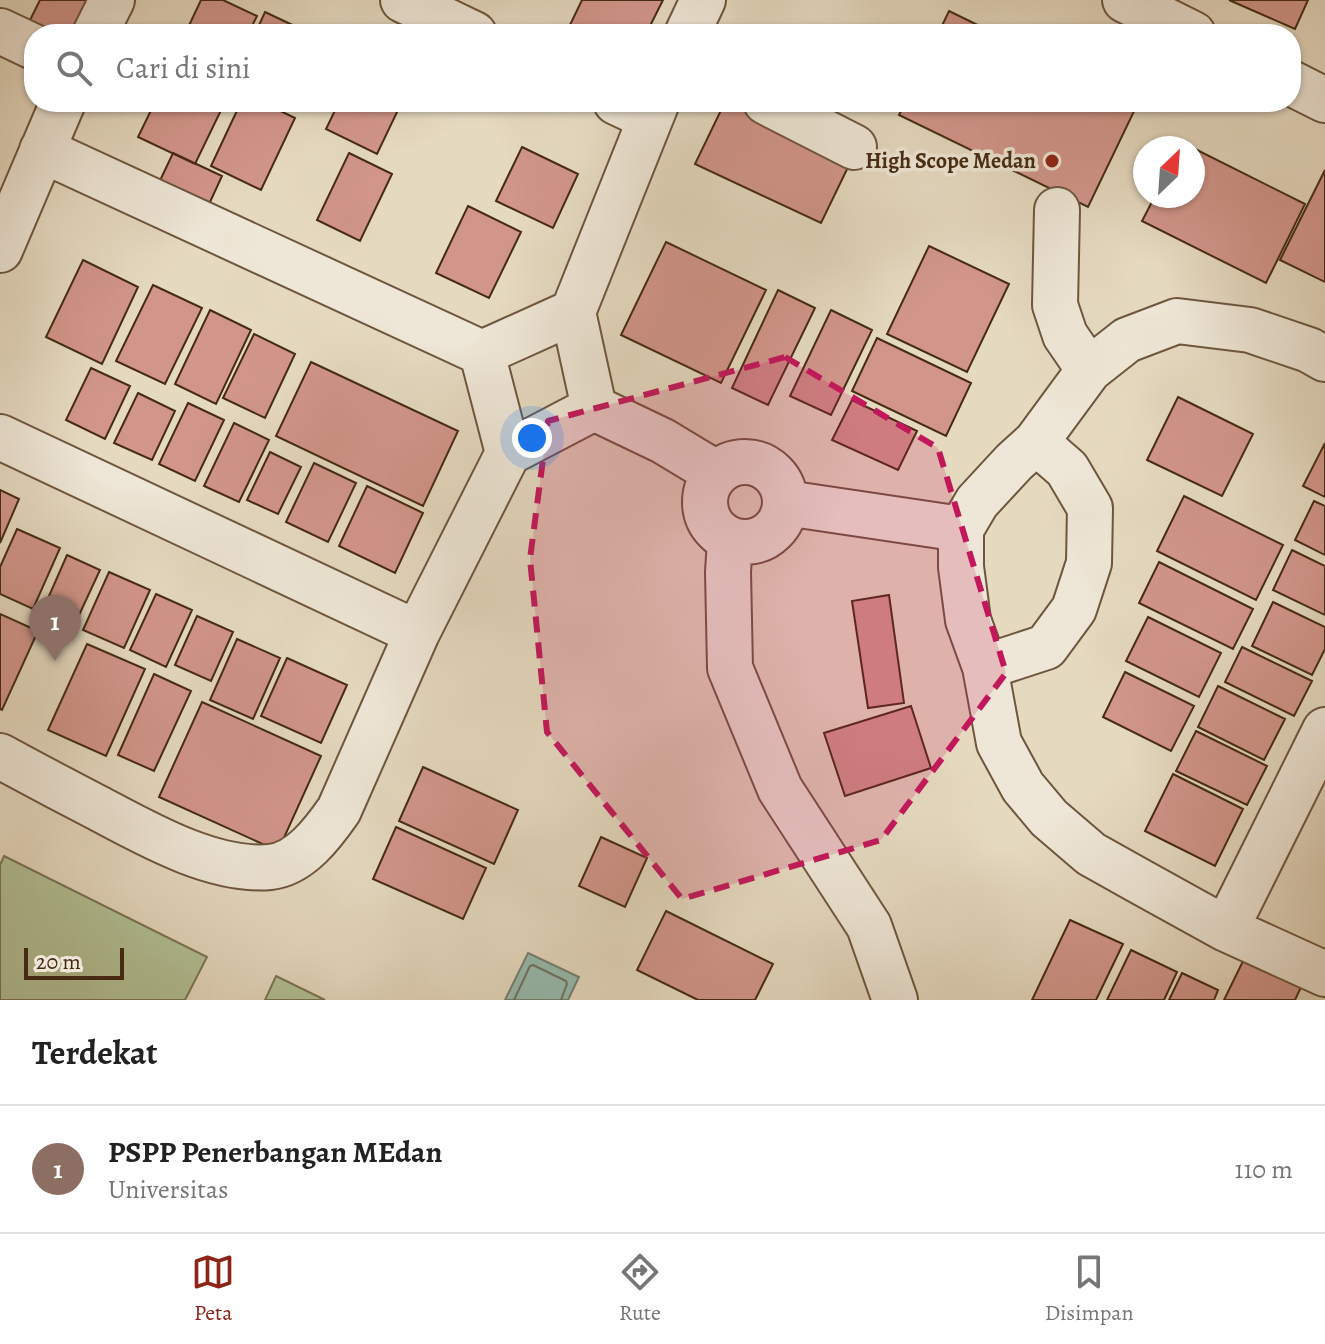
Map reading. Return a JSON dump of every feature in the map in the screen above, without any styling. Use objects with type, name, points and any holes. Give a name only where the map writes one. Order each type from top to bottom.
[{"type":"street","points":[[100,24],[112,0]]},
{"type":"street","points":[[403,0],[453,24]]},
{"type":"street","points":[[692,24],[703,0]]},
{"type":"street","points":[[1125,0],[1173,24]]},
{"type":"street","points":[[0,31],[24,42]]},
{"type":"street","points":[[1301,88],[1325,100]]},
{"type":"street","points":[[0,250],[59,112]]},
{"type":"street","points":[[594,408],[573,312],[639,112]]},
{"type":"street","points":[[786,112],[854,147]]},
{"type":"street","points":[[42,150],[482,353],[573,312]]},
{"type":"street","points":[[1057,210],[1055,305],[1065,335],[1089,370]]},
{"type":"street","points":[[1325,359],[1309,350],[1250,330],[1177,321],[1127,340],[1089,370],[1036,442],[977,502],[961,529],[961,567],[968,620],[985,667],[999,743],[1023,787],[1049,818],[1091,854],[1226,929],[1325,974]]},
{"type":"street","points":[[482,353],[508,453]]},
{"type":"street","points":[[0,756],[159,841],[200,857],[240,866],[272,867],[300,855],[324,832],[339,810],[417,633],[508,453],[594,408]]},
{"type":"street","points":[[594,408],[663,441],[716,473]]},
{"type":"street","points":[[0,437],[417,633]]},
{"type":"street","points":[[985,667],[1046,647],[1074,609],[1089,563],[1090,508],[1067,469],[1036,442]]},
{"type":"street","points":[[745,462],[761,465],[774,474],[782,487],[786,503],[783,518],[774,531],[761,540],[745,543],[730,540],[716,531],[707,517],[705,502],[708,487],[716,473],[729,465],[745,462]]},
{"type":"street","points":[[786,503],[961,529]]},
{"type":"street","points":[[730,540],[730,668],[780,789],[869,926],[895,1000]]},
{"type":"street","points":[[1226,929],[1325,730]]},
{"type":"highlighted area","points":[[785,357],[938,448],[1006,673],[881,840],[682,899],[547,732],[530,559],[548,421]]},
{"type":"green space","points":[[4,856],[207,957],[185,1000],[0,1000],[0,865]]},
{"type":"green space","points":[[276,976],[325,1000],[265,1000]]},
{"type":"water","points":[[528,953],[579,977],[568,1000],[505,1000]]},
{"type":"building","points":[[40,0],[107,0],[96,24],[28,24]]},
{"type":"building","points":[[201,0],[223,0],[257,16],[253,24],[190,24]]},
{"type":"building","points":[[582,0],[663,0],[651,24],[570,24]]},
{"type":"building","points":[[1229,0],[1308,0],[1297,24],[1284,24]]},
{"type":"building","points":[[949,11],[976,24],[943,24]]},
{"type":"building","points":[[265,12],[290,24],[260,24]]},
{"type":"building","points":[[150,112],[220,112],[195,164],[138,137]]},
{"type":"building","points":[[236,112],[283,112],[295,118],[261,190],[211,166]]},
{"type":"building","points":[[334,112],[397,112],[377,154],[326,129]]},
{"type":"building","points":[[720,112],[753,112],[852,159],[821,223],[695,164]]},
{"type":"building","name":"High Scope Medan","points":[[900,112],[1134,112],[1088,207],[899,115]]},
{"type":"building","points":[[522,147],[578,174],[553,228],[496,201]]},
{"type":"building","points":[[173,153],[222,176],[205,213],[156,189]]},
{"type":"building","points":[[349,153],[392,174],[360,241],[317,220]]},
{"type":"building","points":[[1205,154],[1305,204],[1266,283],[1142,221],[1149,208],[1205,208]]},
{"type":"building","points":[[1325,170],[1325,282],[1280,260]]},
{"type":"building","points":[[468,206],[521,232],[489,298],[436,273]]},
{"type":"building","points":[[666,242],[766,290],[721,383],[621,335]]},
{"type":"building","points":[[929,246],[1009,284],[967,372],[887,334]]},
{"type":"building","points":[[83,260],[138,287],[102,364],[46,337]]},
{"type":"building","points":[[153,285],[202,308],[165,384],[116,361]]},
{"type":"building","points":[[778,290],[815,308],[768,405],[732,388]]},
{"type":"building","points":[[210,310],[251,330],[216,404],[175,384]]},
{"type":"building","points":[[831,310],[872,330],[831,415],[790,396]]},
{"type":"building","points":[[254,334],[295,354],[265,418],[223,398]]},
{"type":"building","points":[[877,338],[971,383],[946,436],[852,391]]},
{"type":"building","points":[[311,362],[458,431],[423,506],[276,436]]},
{"type":"building","points":[[91,368],[130,386],[105,439],[66,420]]},
{"type":"building","points":[[138,393],[175,411],[152,460],[114,443]]},
{"type":"building","points":[[1178,397],[1253,434],[1222,496],[1147,460]]},
{"type":"building","points":[[852,400],[917,431],[898,470],[832,440]]},
{"type":"building","points":[[188,403],[224,420],[195,481],[159,464]]},
{"type":"building","points":[[234,423],[269,440],[239,502],[204,486]]},
{"type":"building","points":[[1325,443],[1325,497],[1303,486]]},
{"type":"building","points":[[270,452],[301,467],[278,514],[247,500]]},
{"type":"building","points":[[314,463],[356,483],[328,542],[286,522]]},
{"type":"building","points":[[367,486],[423,513],[395,573],[339,546]]},
{"type":"building","points":[[0,490],[19,499],[0,543]]},
{"type":"building","points":[[1184,496],[1283,545],[1256,600],[1157,551]]},
{"type":"building","points":[[1314,501],[1325,506],[1325,555],[1295,540]]},
{"type":"building","points":[[17,529],[60,548],[33,609],[0,594],[0,567]]},
{"type":"building","points":[[1292,550],[1325,566],[1325,615],[1273,590]]},
{"type":"building","points":[[67,555],[100,570],[74,626],[42,612]]},
{"type":"building","points":[[1159,562],[1253,609],[1233,649],[1139,603]]},
{"type":"building","points":[[109,572],[150,590],[124,648],[83,630]]},
{"type":"building","points":[[156,594],[192,610],[166,667],[130,650]]},
{"type":"building","points":[[889,595],[904,703],[868,708],[852,601]]},
{"type":"building","points":[[1273,602],[1325,627],[1325,649],[1312,675],[1252,646]]},
{"type":"building","points":[[0,614],[38,631],[2,710],[0,709]]},
{"type":"building","points":[[197,616],[233,632],[211,681],[175,665]]},
{"type":"building","points":[[1148,617],[1221,653],[1199,697],[1126,661]]},
{"type":"building","points":[[237,639],[280,658],[253,719],[210,700]]},
{"type":"building","points":[[87,644],[145,669],[106,756],[48,730]]},
{"type":"building","points":[[1242,647],[1312,681],[1294,716],[1225,682]]},
{"type":"building","points":[[287,658],[347,685],[321,743],[261,716]]},
{"type":"building","points":[[1125,672],[1194,706],[1171,751],[1103,717]]},
{"type":"building","points":[[154,674],[191,691],[154,771],[118,755]]},
{"type":"building","points":[[1218,686],[1285,719],[1264,760],[1198,727]]},
{"type":"building","points":[[202,702],[321,756],[278,851],[159,797]]},
{"type":"building","points":[[911,706],[931,768],[845,796],[824,733]]},
{"type":"building","points":[[1196,731],[1267,766],[1247,805],[1176,771]]},
{"type":"building","points":[[423,767],[518,810],[494,864],[399,821]]},
{"type":"building","points":[[1173,774],[1243,809],[1215,866],[1145,831]]},
{"type":"building","points":[[396,827],[486,868],[463,919],[373,879]]},
{"type":"building","points":[[601,837],[647,858],[625,907],[579,886]]},
{"type":"building","points":[[666,911],[773,964],[755,1000],[698,1000],[637,970]]},
{"type":"building","points":[[1070,920],[1123,944],[1096,1000],[1032,1000]]},
{"type":"building","points":[[1131,950],[1177,972],[1164,1000],[1107,1000]]},
{"type":"building","points":[[1245,957],[1302,985],[1295,1000],[1224,1000]]},
{"type":"building","points":[[1182,973],[1218,990],[1214,1000],[1169,1000]]},
{"type":"place","name":"High Scope Medan","points":[[1052,161]]},
{"type":"place","name":"PSPP Penerbangan MEdan","points":[[55,661]]}]
